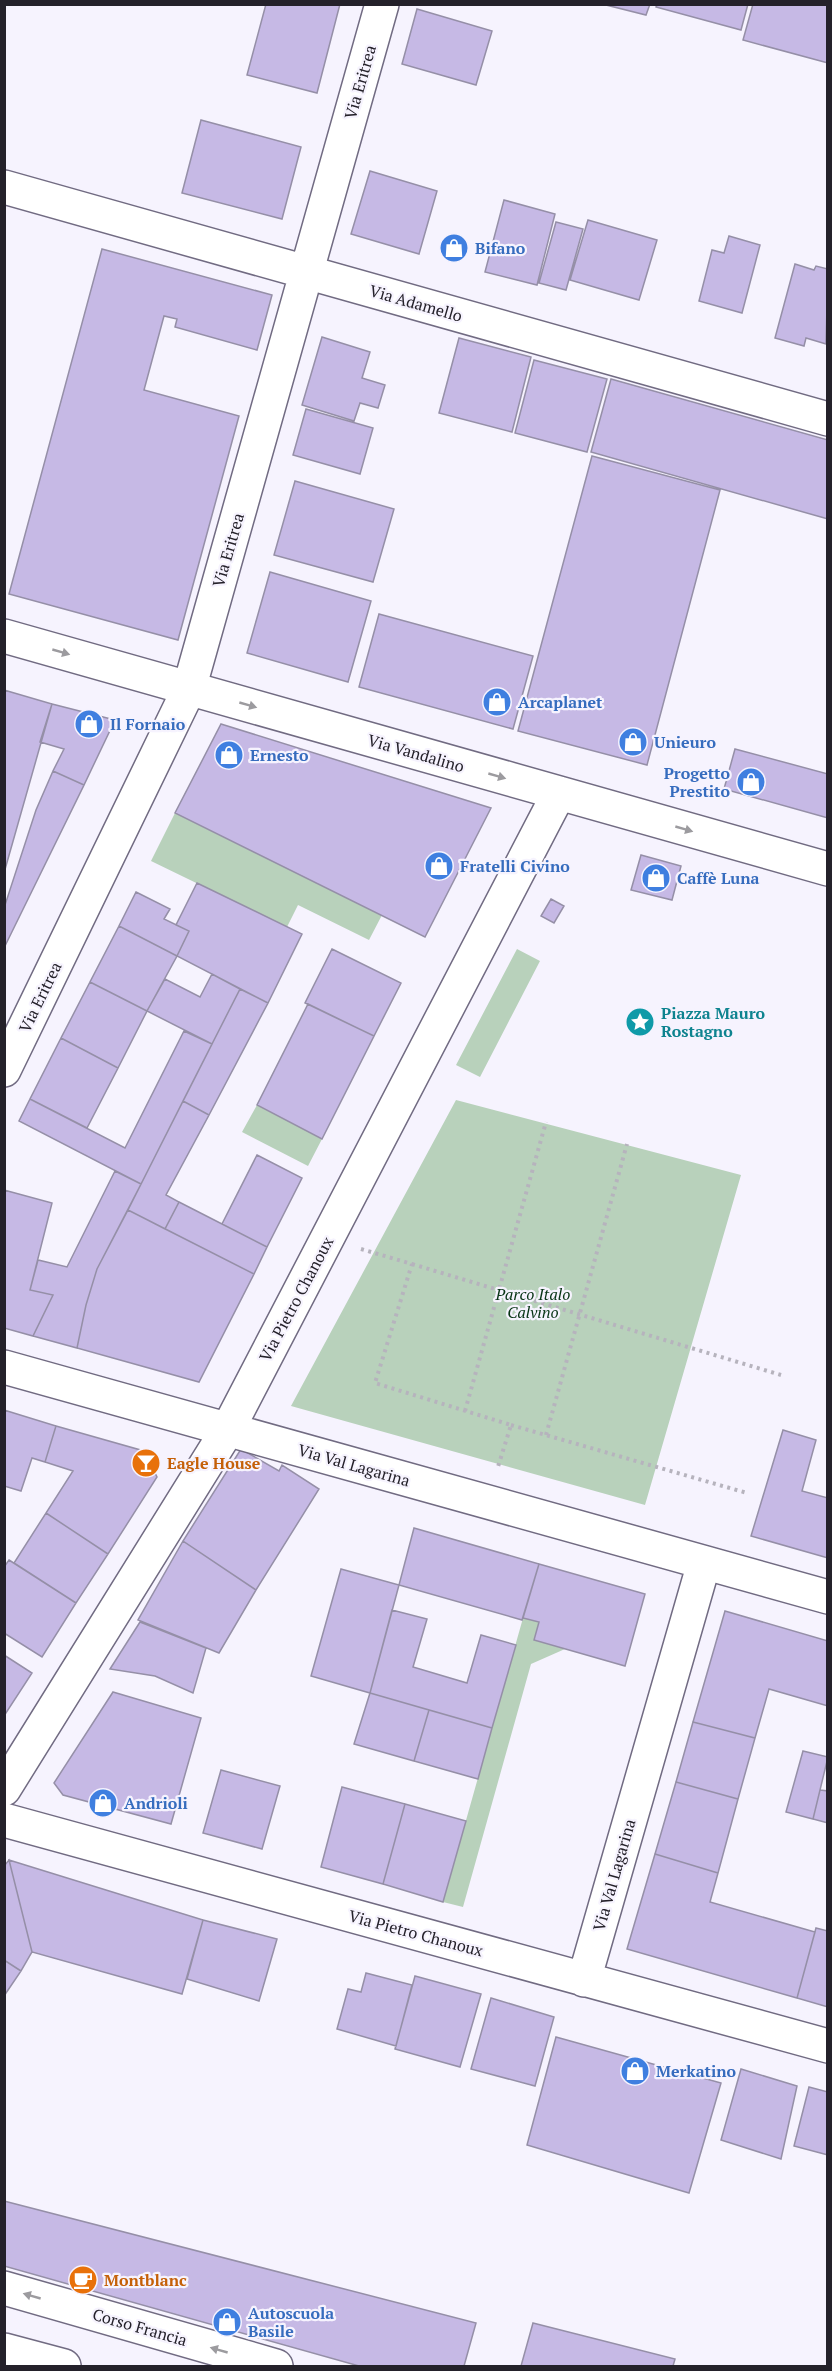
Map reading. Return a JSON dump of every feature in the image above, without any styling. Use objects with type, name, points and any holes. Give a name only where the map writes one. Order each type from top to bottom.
[{"type":"street","name":"Via Eritrea","points":[[4,1070],[189,689],[382,4]]},
{"type":"street","name":"Via Adamello","points":[[4,187],[828,419]]},
{"type":"street","name":"Via Vandalino","points":[[4,636],[828,869]]},
{"type":"street","name":"Via Pietro Chanoux","points":[[4,1789],[228,1429],[559,793]]},
{"type":"street","name":"Via Val Lagarina","points":[[4,1366],[828,1597]]},
{"type":"street","name":"Via Val Lagarina","points":[[584,1980],[704,1563]]},
{"type":"street","name":"Via Pietro Chanoux","points":[[4,1820],[828,2046]]},
{"type":"street","name":"Corso Francia","points":[[4,2288],[276,2367]]},
{"type":"street","points":[[4,2350],[64,2367]]},
{"type":"path","points":[[465,1411],[546,1122]]},
{"type":"path","points":[[546,1435],[627,1144]]},
{"type":"path","points":[[327,1239],[781,1375]]},
{"type":"path","points":[[412,1264],[375,1383],[747,1493]]},
{"type":"path","points":[[487,1502],[511,1425]]},
{"type":"green space","points":[[175,813],[382,915],[369,940],[298,905],[287,927],[151,861]]},
{"type":"green space","points":[[517,949],[540,961],[480,1077],[456,1065]]},
{"type":"green space","name":"Parco Italo Calvino","points":[[456,1100],[741,1175],[645,1505],[291,1406]]},
{"type":"green space","points":[[257,1105],[322,1139],[308,1166],[242,1132]]},
{"type":"green space","points":[[523,1618],[539,1622],[534,1640],[565,1649],[531,1664],[463,1907],[443,1902]]},
{"type":"building","points":[[266,4],[340,4],[317,93],[247,75]]},
{"type":"building","points":[[602,4],[650,4],[646,15]]},
{"type":"building","points":[[657,4],[748,4],[741,30],[656,7]]},
{"type":"building","points":[[753,4],[828,4],[828,63],[743,40]]},
{"type":"building","points":[[417,9],[492,31],[476,85],[402,64]]},
{"type":"building","points":[[201,120],[301,147],[282,219],[182,193]]},
{"type":"building","points":[[370,171],[437,191],[419,254],[351,234]]},
{"type":"building","points":[[504,200],[555,214],[537,285],[485,272]]},
{"type":"building","points":[[588,220],[657,240],[639,300],[570,280]]},
{"type":"building","points":[[556,222],[583,229],[566,290],[539,283]]},
{"type":"building","points":[[729,236],[760,245],[742,313],[699,301],[712,250],[724,253]]},
{"type":"building","points":[[102,249],[272,295],[257,350],[175,327],[177,319],[164,316],[144,390],[239,416],[178,640],[9,594]]},
{"type":"building","points":[[795,264],[814,270],[816,266],[828,269],[826,344],[806,338],[804,346],[775,338]]},
{"type":"building","points":[[322,337],[370,352],[362,378],[385,385],[378,408],[360,403],[354,421],[302,405]]},
{"type":"building","points":[[459,338],[531,357],[512,432],[439,413]]},
{"type":"building","points":[[534,360],[607,379],[587,452],[515,433]]},
{"type":"building","points":[[611,379],[828,440],[828,519],[591,452]]},
{"type":"building","points":[[306,409],[373,428],[360,474],[293,455]]},
{"type":"building","points":[[592,456],[720,490],[647,765],[518,731]]},
{"type":"building","points":[[295,481],[394,509],[373,582],[274,555]]},
{"type":"building","points":[[270,572],[371,601],[348,682],[247,653]]},
{"type":"building","points":[[379,614],[533,656],[513,729],[359,687]]},
{"type":"building","points":[[4,690],[52,704],[4,873]]},
{"type":"building","points":[[52,704],[115,720],[84,785],[53,771],[64,749],[40,742]]},
{"type":"building","points":[[221,724],[491,808],[425,937],[175,813]]},
{"type":"building","points":[[735,749],[828,774],[828,818],[724,789]]},
{"type":"building","points":[[53,771],[84,785],[4,948],[4,908],[36,810]]},
{"type":"building","name":"Caffè Luna","points":[[641,855],[681,866],[672,900],[631,890]]},
{"type":"building","points":[[197,883],[302,934],[268,1003],[177,956],[189,931],[176,925]]},
{"type":"building","points":[[136,892],[170,909],[164,919],[189,931],[177,956],[119,926]]},
{"type":"building","points":[[551,899],[564,906],[554,923],[541,916]]},
{"type":"building","points":[[119,926],[177,956],[147,1011],[90,982]]},
{"type":"building","points":[[332,949],[401,983],[374,1036],[305,1003]]},
{"type":"building","points":[[212,974],[240,989],[212,1044],[147,1011],[165,979],[200,997]]},
{"type":"building","points":[[90,982],[147,1011],[118,1068],[61,1038]]},
{"type":"building","points":[[240,989],[268,1003],[209,1115],[183,1101]]},
{"type":"building","points":[[308,1004],[374,1036],[322,1139],[257,1105]]},
{"type":"building","points":[[184,1031],[212,1044],[141,1184],[19,1121],[30,1099],[125,1148]]},
{"type":"building","points":[[61,1038],[118,1068],[87,1128],[30,1099]]},
{"type":"building","points":[[183,1101],[209,1115],[166,1195],[179,1202],[165,1229],[128,1210]]},
{"type":"building","points":[[257,1155],[302,1178],[267,1247],[222,1224]]},
{"type":"building","points":[[115,1171],[141,1184],[97,1269],[86,1305],[77,1348],[33,1336],[53,1295],[30,1290],[38,1260],[67,1267]]},
{"type":"building","points":[[4,1190],[52,1203],[30,1290],[53,1295],[33,1336],[4,1328]]},
{"type":"building","points":[[179,1202],[267,1247],[254,1274],[165,1229]]},
{"type":"building","points":[[128,1210],[254,1274],[199,1382],[77,1348],[86,1305],[97,1269]]},
{"type":"building","points":[[4,1410],[56,1426],[45,1462],[32,1458],[21,1491],[4,1486]]},
{"type":"building","points":[[56,1426],[144,1451],[157,1477],[108,1554],[46,1513],[73,1471],[45,1462]]},
{"type":"building","points":[[783,1430],[816,1440],[802,1491],[828,1498],[828,1558],[751,1536]]},
{"type":"building","points":[[241,1449],[279,1471],[282,1465],[319,1489],[256,1590],[183,1541]]},
{"type":"building","points":[[46,1513],[108,1554],[76,1603],[14,1563]]},
{"type":"building","points":[[414,1528],[539,1564],[522,1620],[399,1585]]},
{"type":"building","points":[[183,1541],[256,1590],[219,1653],[138,1620]]},
{"type":"building","points":[[9,1560],[76,1603],[42,1657],[4,1633],[4,1567]]},
{"type":"building","points":[[539,1564],[645,1594],[625,1666],[534,1640],[539,1622],[523,1618]]},
{"type":"building","points":[[341,1569],[399,1585],[370,1693],[311,1676]]},
{"type":"building","points":[[392,1610],[427,1619],[413,1667],[467,1683],[481,1635],[516,1645],[492,1728],[370,1693]]},
{"type":"building","points":[[725,1611],[828,1641],[828,1706],[769,1689],[755,1738],[693,1722]]},
{"type":"building","points":[[140,1622],[206,1648],[193,1693],[155,1676],[110,1669]]},
{"type":"building","points":[[4,1655],[32,1673],[4,1716]]},
{"type":"building","points":[[113,1692],[201,1718],[171,1824],[63,1795],[54,1783]]},
{"type":"building","points":[[370,1693],[429,1710],[414,1761],[354,1744]]},
{"type":"building","points":[[429,1710],[492,1728],[478,1779],[414,1761]]},
{"type":"building","points":[[693,1722],[755,1738],[738,1799],[676,1782]]},
{"type":"building","points":[[803,1751],[828,1757],[813,1819],[786,1812]]},
{"type":"building","points":[[221,1770],[280,1786],[262,1849],[203,1833]]},
{"type":"building","points":[[676,1782],[738,1799],[718,1873],[655,1854]]},
{"type":"building","points":[[342,1787],[405,1804],[383,1884],[321,1867]]},
{"type":"building","points":[[820,1790],[828,1791],[828,1823],[813,1819]]},
{"type":"building","points":[[405,1804],[466,1821],[443,1902],[383,1884]]},
{"type":"building","points":[[655,1854],[718,1873],[710,1902],[815,1932],[797,1998],[627,1949]]},
{"type":"building","points":[[9,1860],[32,1952],[21,1971],[4,1960],[4,1866]]},
{"type":"building","points":[[9,1860],[203,1920],[182,1994],[32,1952]]},
{"type":"building","points":[[203,1920],[277,1939],[259,2001],[187,1979]]},
{"type":"building","points":[[816,1928],[828,1931],[828,2007],[797,1998]]},
{"type":"building","points":[[4,1960],[21,1971],[4,1996]]},
{"type":"building","points":[[366,1973],[412,1985],[396,2046],[337,2029],[348,1989],[361,1992]]},
{"type":"building","points":[[415,1976],[481,1994],[460,2067],[395,2049]]},
{"type":"building","points":[[491,1998],[554,2017],[535,2086],[471,2069]]},
{"type":"building","points":[[556,2037],[721,2083],[689,2193],[527,2145]]},
{"type":"building","points":[[741,2069],[797,2086],[781,2159],[721,2140]]},
{"type":"building","points":[[809,2087],[828,2092],[828,2155],[794,2146]]},
{"type":"building","points":[[4,2201],[476,2323],[464,2366],[359,2366],[4,2266]]},
{"type":"building","points":[[533,2323],[675,2359],[673,2366],[521,2366]]},
{"type":"place","name":"Bifano","points":[[454,248]]},
{"type":"place","name":"Arcaplanet","points":[[497,702]]},
{"type":"place","name":"Il Fornaio","points":[[89,724]]},
{"type":"place","name":"Unieuro","points":[[633,742]]},
{"type":"place","name":"Ernesto","points":[[229,755]]},
{"type":"place","name":"Progetto Prestito","points":[[751,782]]},
{"type":"place","name":"Fratelli Civino","points":[[439,866]]},
{"type":"place","name":"Caffè Luna","points":[[656,878]]},
{"type":"place","name":"Piazza Mauro Rostagno","points":[[640,1022]]},
{"type":"place","name":"Eagle House","points":[[146,1463]]},
{"type":"place","name":"Andrioli","points":[[103,1803]]},
{"type":"place","name":"Merkatino","points":[[635,2071]]},
{"type":"place","name":"Montblanc","points":[[83,2280]]},
{"type":"place","name":"Autoscuola Basile","points":[[227,2322]]}]
